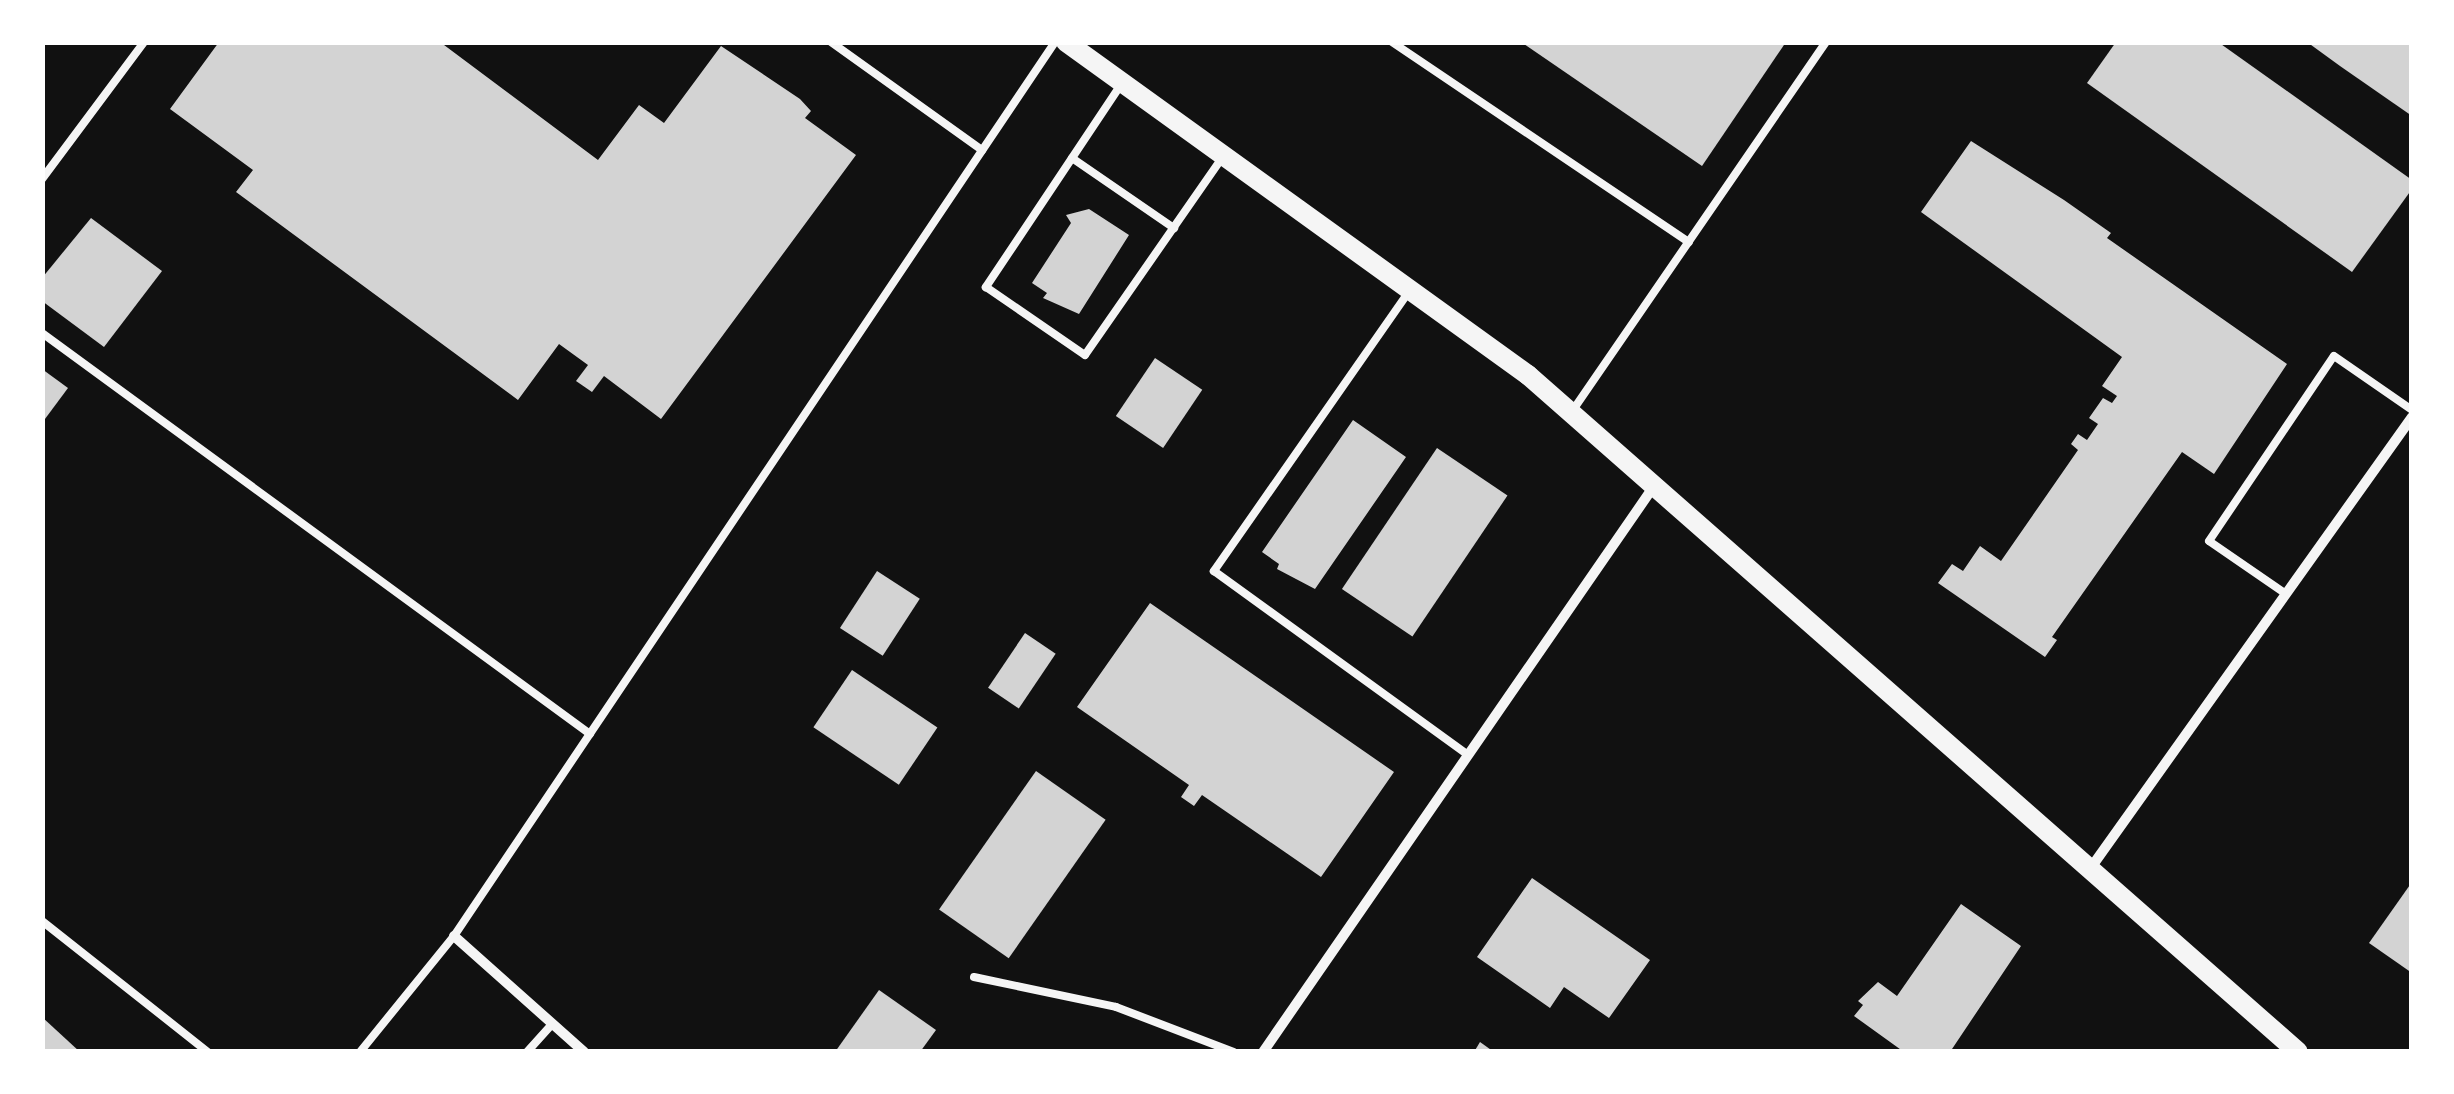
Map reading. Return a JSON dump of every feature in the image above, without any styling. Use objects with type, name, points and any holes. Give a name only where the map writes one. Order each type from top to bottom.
[{"type":"main road","points":[[1066,43],[1413,286],[1572,412],[2298,1052]]},
{"type":"street","points":[[2090,868],[2412,418]]},
{"type":"street","points":[[1263,1052],[1654,486]]},
{"type":"street","points":[[454,936],[584,1052]]},
{"type":"lane","points":[[42,179],[144,42]]},
{"type":"lane","points":[[831,42],[982,150]]},
{"type":"lane","points":[[1392,42],[1689,242]]},
{"type":"lane","points":[[1572,412],[1826,42]]},
{"type":"lane","points":[[360,1052],[454,936],[982,150],[1066,43]]},
{"type":"lane","points":[[1123,82],[986,287],[1085,355],[1225,154]]},
{"type":"lane","points":[[1072,158],[1174,228]]},
{"type":"lane","points":[[1413,286],[1214,570],[1466,754]]},
{"type":"lane","points":[[42,333],[590,734]]},
{"type":"lane","points":[[2286,594],[2209,542],[2334,356],[2412,410]]},
{"type":"lane","points":[[42,920],[208,1052]]},
{"type":"lane","points":[[974,977],[1116,1007],[1234,1052]]},
{"type":"lane","points":[[527,1052],[552,1024]]},
{"type":"building","points":[[219,42],[440,42],[598,160],[639,105],[664,123],[721,46],[800,99],[811,111],[805,118],[856,155],[661,419],[604,376],[592,392],[576,381],[588,365],[559,344],[518,400],[236,192],[253,170],[170,109]]},
{"type":"building","points":[[1521,42],[1786,42],[1702,166]]},
{"type":"building","points":[[2116,42],[2218,42],[2412,180],[2412,189],[2352,272],[2087,83]]},
{"type":"building","points":[[2307,42],[2412,42],[2412,116],[2340,66]]},
{"type":"building","points":[[1971,141],[2111,233],[2107,238],[2287,364],[2214,474],[2182,452],[2052,637],[2057,640],[2045,657],[1938,583],[1952,564],[1963,571],[1980,546],[2001,561],[2078,450],[2071,444],[2078,434],[2087,440],[2098,424],[2089,418],[2103,398],[2112,403],[2117,396],[2102,386],[2122,357],[1921,212]]},
{"type":"building","points":[[1089,209],[1129,235],[1079,314],[1043,298],[1047,293],[1032,283],[1071,223],[1066,215]]},
{"type":"building","points":[[91,218],[162,271],[104,347],[42,301],[42,278]]},
{"type":"building","points":[[1155,358],[1202,390],[1163,448],[1116,416]]},
{"type":"building","points":[[42,369],[68,388],[42,423]]},
{"type":"building","points":[[1353,420],[1406,457],[1315,589],[1277,569],[1279,564],[1262,552]]},
{"type":"building","points":[[1437,448],[1507,496],[1412,636],[1342,589]]},
{"type":"building","points":[[877,571],[920,599],[883,656],[840,628]]},
{"type":"building","points":[[1150,603],[1394,772],[1321,877],[1202,795],[1194,806],[1181,797],[1189,785],[1077,707]]},
{"type":"building","points":[[1025,633],[1056,654],[1019,708],[988,688]]},
{"type":"building","points":[[852,670],[937,728],[899,785],[813,727]]},
{"type":"building","points":[[1036,771],[1106,820],[1009,958],[939,909]]},
{"type":"building","points":[[1532,878],[1650,960],[1609,1018],[1564,987],[1550,1008],[1477,957]]},
{"type":"building","points":[[2412,882],[2412,973],[2369,943]]},
{"type":"building","points":[[1961,904],[2021,946],[1950,1052],[1904,1052],[1854,1016],[1863,1005],[1858,1001],[1878,982],[1897,996]]},
{"type":"building","points":[[879,990],[936,1030],[920,1052],[835,1052]]},
{"type":"building","points":[[42,1017],[80,1052],[42,1052]]},
{"type":"building","points":[[1480,1042],[1494,1052],[1474,1052]]}]
